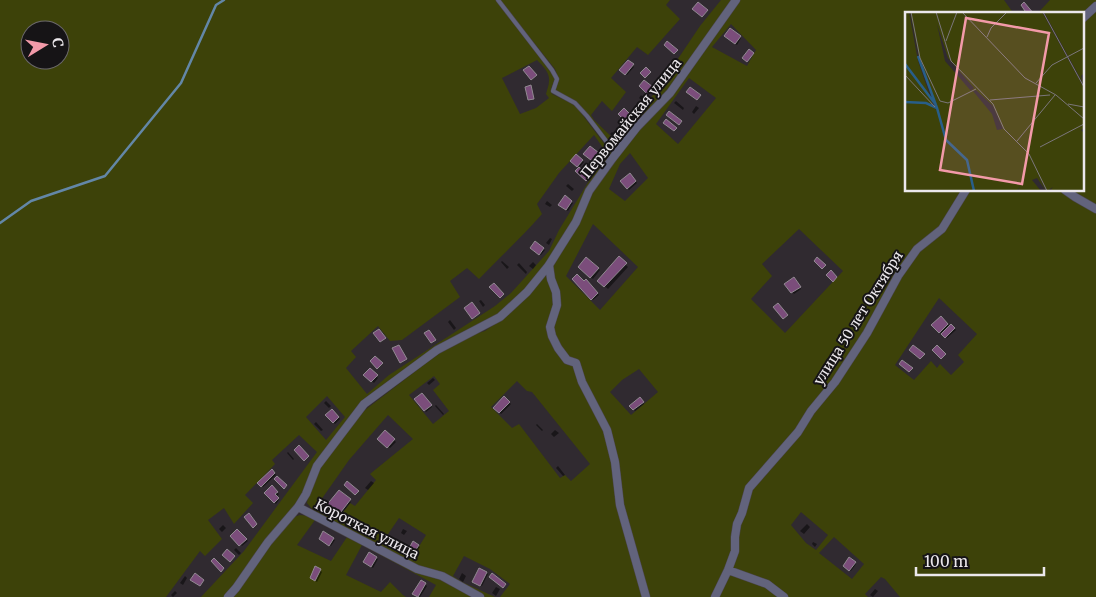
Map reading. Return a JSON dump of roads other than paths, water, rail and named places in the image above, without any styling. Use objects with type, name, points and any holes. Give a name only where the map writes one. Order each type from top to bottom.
[{"type":"street","name":"Первомайская улица","points":[[228,597],[268,542],[298,507],[306,494],[317,466],[364,404],[437,350],[500,317],[527,292],[549,265],[576,222],[589,191],[637,127],[670,93],[736,0]]},
{"type":"street","points":[[1084,17],[1096,6]]},
{"type":"street","name":"улица 50 лет Октября","points":[[715,597],[735,551],[737,524],[749,488],[798,432],[840,374],[898,276],[917,249],[942,228],[965,191]]},
{"type":"street","points":[[1066,191],[1096,209]]},
{"type":"street","points":[[549,265],[557,304],[550,327],[552,336],[567,360],[576,362],[582,382],[607,430],[615,462],[620,505],[646,597]]},
{"type":"street","name":"Короткая улица","points":[[298,507],[417,569],[442,576],[480,597]]},
{"type":"street","points":[[728,570],[767,584],[784,597]]},
{"type":"lane","points":[[498,0],[552,70],[557,79],[553,91],[575,103],[616,154]]},
{"type":"waterway","points":[[0,223],[31,201],[105,176],[181,83],[216,5],[224,0]]}]
